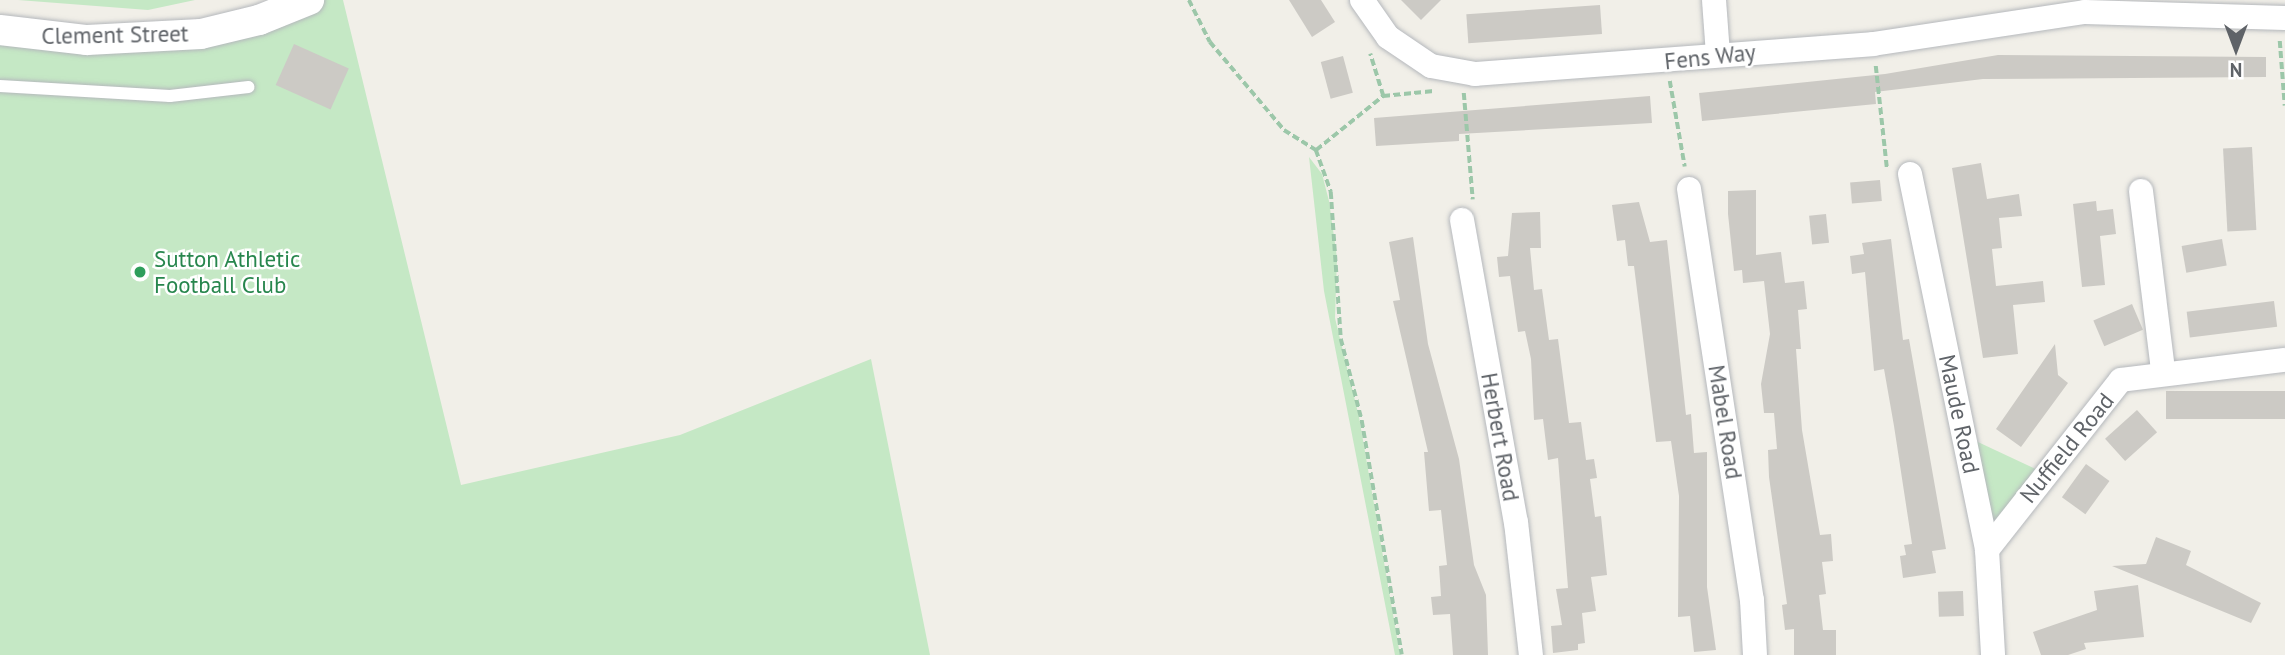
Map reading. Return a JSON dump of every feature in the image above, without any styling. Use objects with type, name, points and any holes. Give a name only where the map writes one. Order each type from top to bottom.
[{"type":"street","name":"Clement Street","points":[[0,30],[87,40],[201,34],[309,0]]},
{"type":"street","points":[[1714,0],[1718,55]]},
{"type":"street","name":"Fens Way","points":[[1366,7],[1388,37],[1458,84],[1667,63],[1718,55],[1873,44],[2087,6],[2282,18]]},
{"type":"street","name":"Maude Road","points":[[1910,174],[1987,550],[1993,655]]},
{"type":"street","name":"Mabel Road","points":[[1688,184],[1752,600],[1755,655]]},
{"type":"street","points":[[2141,191],[2162,371]]},
{"type":"street","name":"Herbert Road","points":[[1462,220],[1516,522],[1531,655]]},
{"type":"street","name":"Nuffield Road","points":[[1987,550],[2121,380],[2162,371],[2285,360]]},
{"type":"lane","points":[[0,86],[170,96],[248,87]]},
{"type":"path","points":[[1189,0],[1210,42],[1284,130],[1316,150],[1331,192],[1339,246],[1341,339],[1362,421],[1402,655]]},
{"type":"path","points":[[1366,7],[1364,32],[1384,96]]},
{"type":"path","points":[[2282,18],[2285,106]]},
{"type":"path","points":[[1873,44],[1888,170],[1910,174]]},
{"type":"path","points":[[1667,63],[1688,184]]},
{"type":"path","points":[[1458,84],[1475,217],[1462,220]]},
{"type":"path","points":[[1316,150],[1384,96],[1437,91]]},
{"type":"green space","points":[[18,0],[195,0],[148,10]]},
{"type":"green space","points":[[309,0],[343,0],[461,485],[680,435],[871,359],[930,655],[0,655],[0,30],[87,40]]},
{"type":"green space","points":[[1309,157],[1322,174],[1329,201],[1337,258],[1335,318],[1359,417],[1400,655],[1395,655],[1324,291]]},
{"type":"green space","points":[[1963,435],[2044,473],[1987,550]]},
{"type":"building","points":[[1289,0],[1321,0],[1335,22],[1312,37]]},
{"type":"building","points":[[1401,0],[1441,0],[1421,20]]},
{"type":"building","points":[[1600,5],[1602,34],[1468,43],[1466,14]]},
{"type":"building","points":[[294,44],[349,68],[331,110],[276,85]]},
{"type":"building","points":[[1998,55],[2266,57],[2266,77],[1983,79],[1875,92],[1876,104],[1702,121],[1699,93],[1885,74]]},
{"type":"building","points":[[1343,56],[1353,93],[1331,99],[1321,62]]},
{"type":"building","points":[[1650,96],[1652,123],[1459,134],[1459,141],[1376,146],[1374,118]]},
{"type":"building","points":[[2252,147],[2256,230],[2227,231],[2223,149]]},
{"type":"building","points":[[1981,163],[1987,199],[2019,194],[2022,216],[1999,218],[2002,248],[1992,249],[1996,286],[2043,281],[2045,302],[2013,305],[2018,354],[1983,358],[1952,168]]},
{"type":"building","points":[[1880,180],[1882,201],[1852,204],[1850,183]]},
{"type":"building","points":[[1756,190],[1756,255],[1781,252],[1785,283],[1804,281],[1807,309],[1798,310],[1801,349],[1796,349],[1802,430],[1820,535],[1831,534],[1833,561],[1822,562],[1826,594],[1819,595],[1823,630],[1836,630],[1836,655],[1794,655],[1794,629],[1785,630],[1782,605],[1787,604],[1769,477],[1768,450],[1777,449],[1774,413],[1764,413],[1761,384],[1770,334],[1764,281],[1743,283],[1742,270],[1734,271],[1728,214],[1728,191]]},
{"type":"building","points":[[2096,201],[2097,211],[2113,209],[2116,234],[2100,236],[2105,285],[2082,287],[2073,204]]},
{"type":"building","points":[[1639,202],[1650,242],[1667,240],[1686,415],[1691,414],[1694,453],[1707,452],[1707,587],[1716,650],[1694,652],[1690,616],[1678,617],[1679,496],[1671,441],[1656,442],[1634,266],[1628,266],[1625,240],[1617,241],[1612,205]]},
{"type":"building","points":[[1540,212],[1541,248],[1530,248],[1534,290],[1542,289],[1549,340],[1558,339],[1569,423],[1581,422],[1586,460],[1594,459],[1597,478],[1590,479],[1595,517],[1601,516],[1607,575],[1591,577],[1596,611],[1582,613],[1585,643],[1578,644],[1578,650],[1553,653],[1551,626],[1562,625],[1556,589],[1568,588],[1558,458],[1548,460],[1543,419],[1534,420],[1531,359],[1525,331],[1518,332],[1510,276],[1499,277],[1497,257],[1508,256],[1512,213]]},
{"type":"building","points":[[1826,214],[1829,243],[1812,245],[1809,216]]},
{"type":"building","points":[[1413,237],[1428,344],[1459,459],[1474,565],[1486,595],[1488,655],[1453,655],[1450,614],[1433,615],[1431,597],[1441,596],[1439,566],[1447,565],[1441,510],[1429,511],[1424,452],[1428,452],[1393,301],[1400,300],[1389,242]]},
{"type":"building","points":[[1891,239],[1903,340],[1909,339],[1946,549],[1932,551],[1936,573],[1903,578],[1900,556],[1906,555],[1904,545],[1912,544],[1894,426],[1884,369],[1874,371],[1865,272],[1852,274],[1850,256],[1864,254],[1862,243]]},
{"type":"building","points":[[2222,239],[2227,266],[2186,273],[2182,246]]},
{"type":"building","points":[[2274,301],[2277,327],[2190,338],[2187,312]]},
{"type":"building","points":[[2132,304],[2143,330],[2104,346],[2093,320]]},
{"type":"building","points":[[2055,344],[2058,375],[2068,383],[2021,447],[1996,429]]},
{"type":"building","points":[[2166,391],[2285,391],[2285,419],[2166,419]]},
{"type":"building","points":[[2137,410],[2157,432],[2125,461],[2105,439]]},
{"type":"building","points":[[2086,464],[2109,481],[2085,514],[2062,497]]},
{"type":"building","points":[[2156,537],[2191,551],[2186,565],[2261,603],[2251,623],[2112,566],[2146,564]]},
{"type":"building","points":[[2138,585],[2144,637],[2084,643],[2086,649],[2068,655],[2041,655],[2033,632],[2097,610],[2094,591]]},
{"type":"building","points":[[1963,591],[1964,616],[1939,617],[1938,592]]},
{"type":"place","name":"Sutton Athletic Football Club","points":[[140,272]]}]
